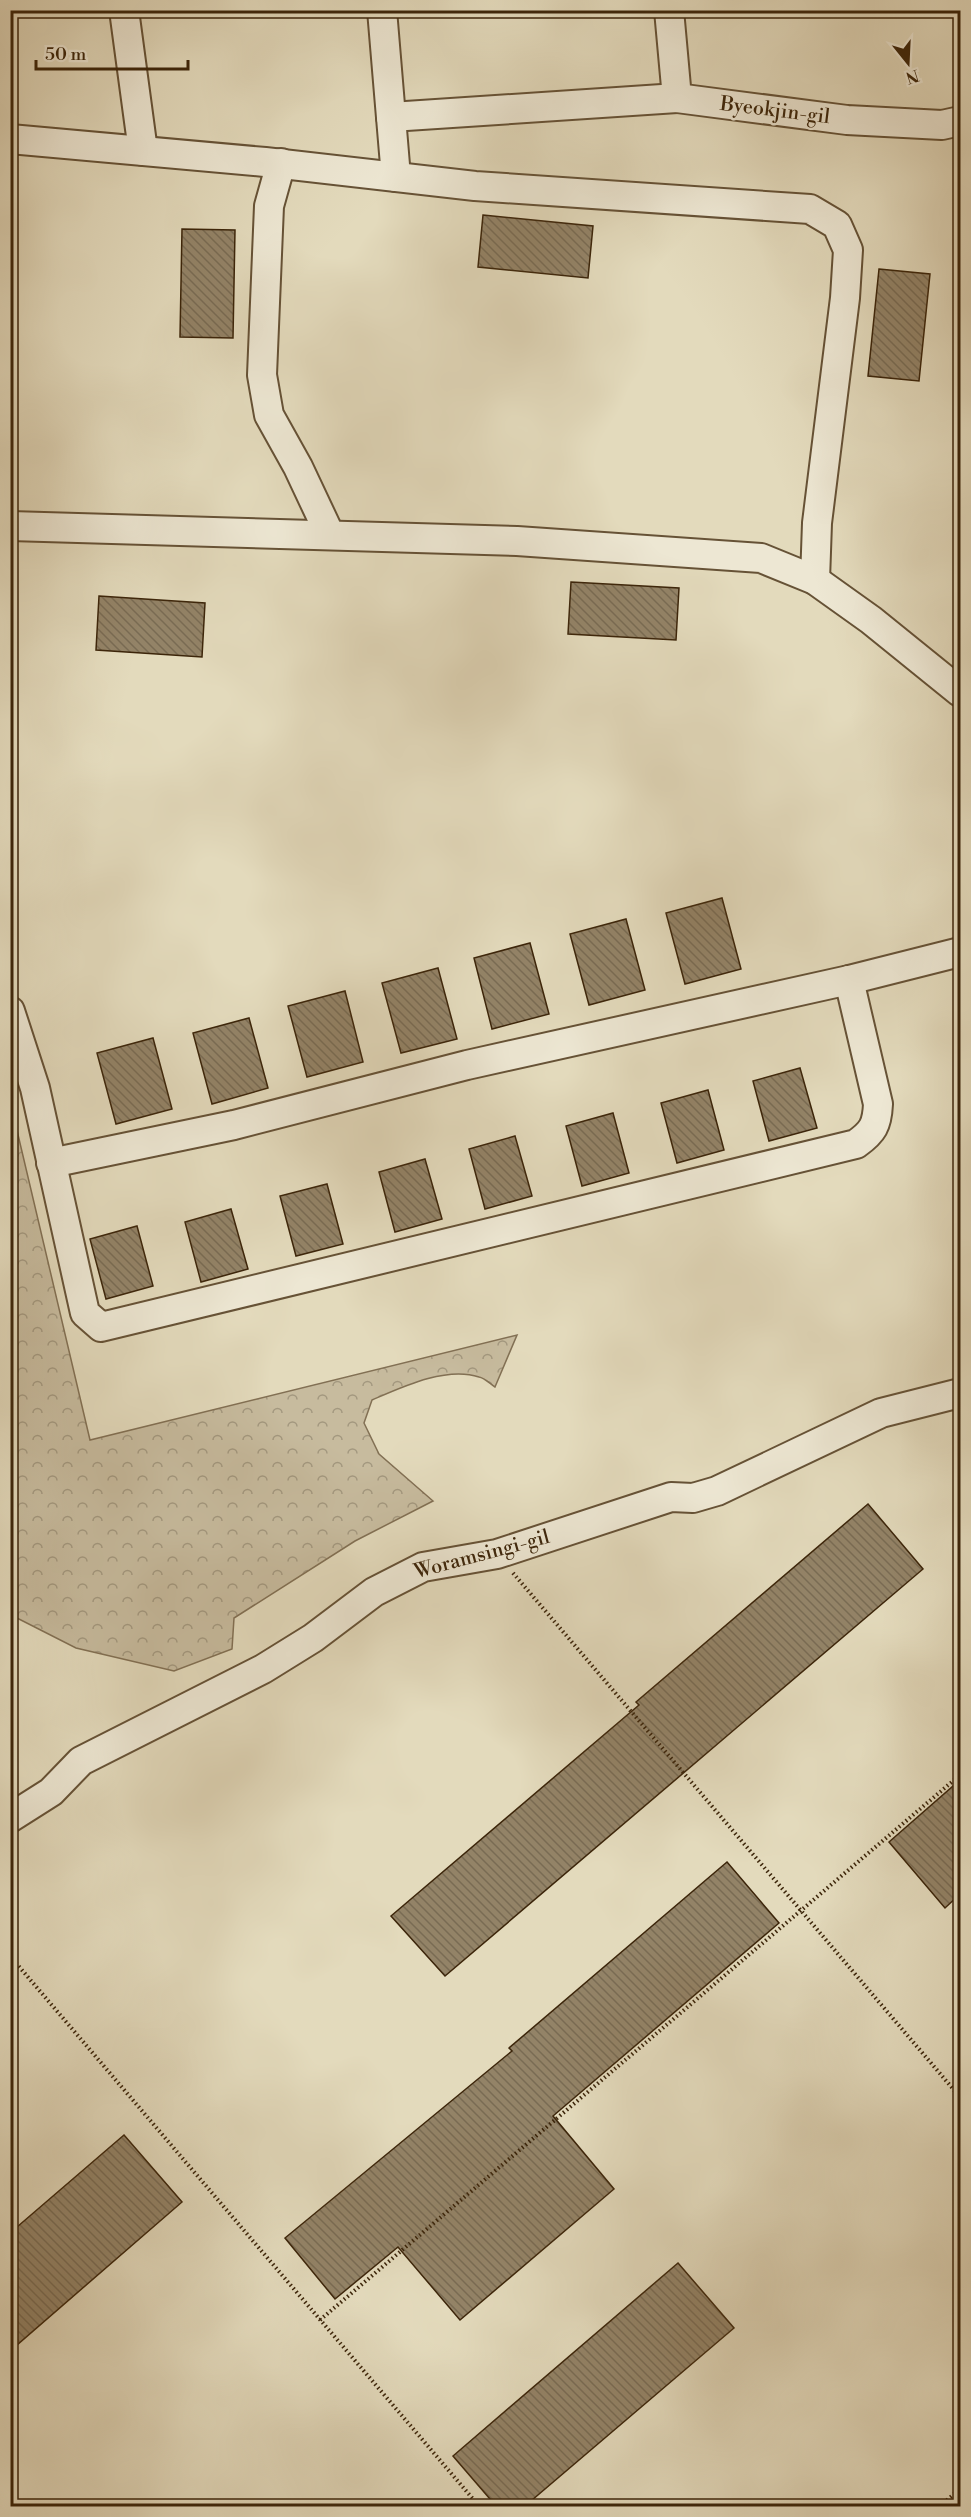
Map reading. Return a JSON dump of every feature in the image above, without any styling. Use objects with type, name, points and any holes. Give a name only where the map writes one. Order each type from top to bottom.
[{"type":"street","points":[[124,10],[143,151]]},
{"type":"street","points":[[382,10],[396,177]]},
{"type":"street","points":[[669,10],[677,98]]},
{"type":"street","name":"Byeokjin-gil","points":[[391,117],[677,98],[847,120],[942,125],[960,121]]},
{"type":"street","points":[[10,139],[281,164],[475,186],[810,209],[837,225],[848,250],[846,298],[817,523],[815,580]]},
{"type":"street","points":[[281,164],[269,206],[262,375],[269,414],[298,467],[330,535]]},
{"type":"street","points":[[10,526],[517,541],[761,558],[815,580],[871,620],[960,692]]},
{"type":"street","points":[[51,1163],[234,1125],[467,1065],[849,980],[960,952]]},
{"type":"street","points":[[10,1011],[35,1088],[85,1313],[101,1327],[856,1144],[873,1133],[878,1119],[878,1104],[849,980]]},
{"type":"street","name":"Woramsingi-gil","points":[[10,1818],[51,1792],[81,1761],[263,1669],[313,1638],[374,1592],[423,1567],[497,1554],[670,1497],[693,1498],[717,1491],[880,1413],[960,1393]]},
{"type":"path","points":[[497,1554],[960,2097]]},
{"type":"path","points":[[320,2320],[960,1775]]},
{"type":"path","points":[[10,1956],[478,2506]]},
{"type":"path","points":[[940,2506],[960,2489]]},
{"type":"green space","points":[[11,1105],[90,1440],[517,1335],[495,1387],[481,1378],[466,1374],[453,1374],[424,1380],[372,1400],[364,1423],[379,1454],[433,1501],[355,1541],[234,1618],[232,1649],[174,1671],[76,1648],[11,1615]]},
{"type":"building","points":[[483,215],[593,226],[588,278],[478,267]]},
{"type":"building","points":[[182,229],[235,230],[233,338],[180,337]]},
{"type":"building","points":[[879,269],[930,274],[919,381],[868,376]]},
{"type":"building","points":[[571,582],[679,588],[676,640],[568,634]]},
{"type":"building","points":[[99,596],[205,603],[202,657],[96,650]]},
{"type":"building","points":[[722,898],[741,969],[685,984],[666,913]]},
{"type":"building","points":[[626,919],[645,990],[589,1005],[570,934]]},
{"type":"building","points":[[530,943],[549,1014],[492,1029],[474,958]]},
{"type":"building","points":[[438,968],[457,1039],[401,1053],[382,983]]},
{"type":"building","points":[[345,991],[363,1062],[307,1077],[288,1006]]},
{"type":"building","points":[[249,1018],[268,1088],[212,1104],[193,1033]]},
{"type":"building","points":[[153,1038],[172,1109],[116,1124],[97,1053]]},
{"type":"building","points":[[800,1068],[817,1128],[769,1141],[753,1081]]},
{"type":"building","points":[[708,1090],[724,1150],[677,1163],[661,1103]]},
{"type":"building","points":[[613,1113],[629,1173],[582,1186],[566,1126]]},
{"type":"building","points":[[515,1136],[532,1196],[485,1209],[469,1149]]},
{"type":"building","points":[[425,1159],[442,1219],[395,1232],[379,1172]]},
{"type":"building","points":[[327,1184],[343,1244],[296,1256],[280,1196]]},
{"type":"building","points":[[231,1209],[248,1269],[201,1282],[185,1222]]},
{"type":"building","points":[[137,1226],[153,1286],[106,1299],[90,1239]]},
{"type":"building","points":[[868,1504],[923,1569],[445,1976],[391,1916],[639,1705],[636,1702]]},
{"type":"building","points":[[960,1780],[960,1894],[945,1908],[889,1842]]},
{"type":"building","points":[[727,1862],[779,1923],[553,2116],[614,2189],[460,2320],[398,2247],[335,2299],[285,2238],[512,2051],[509,2048]]},
{"type":"building","points":[[124,2135],[182,2202],[10,2351],[10,2233]]},
{"type":"building","points":[[678,2263],[734,2328],[525,2506],[496,2506],[453,2456]]}]
